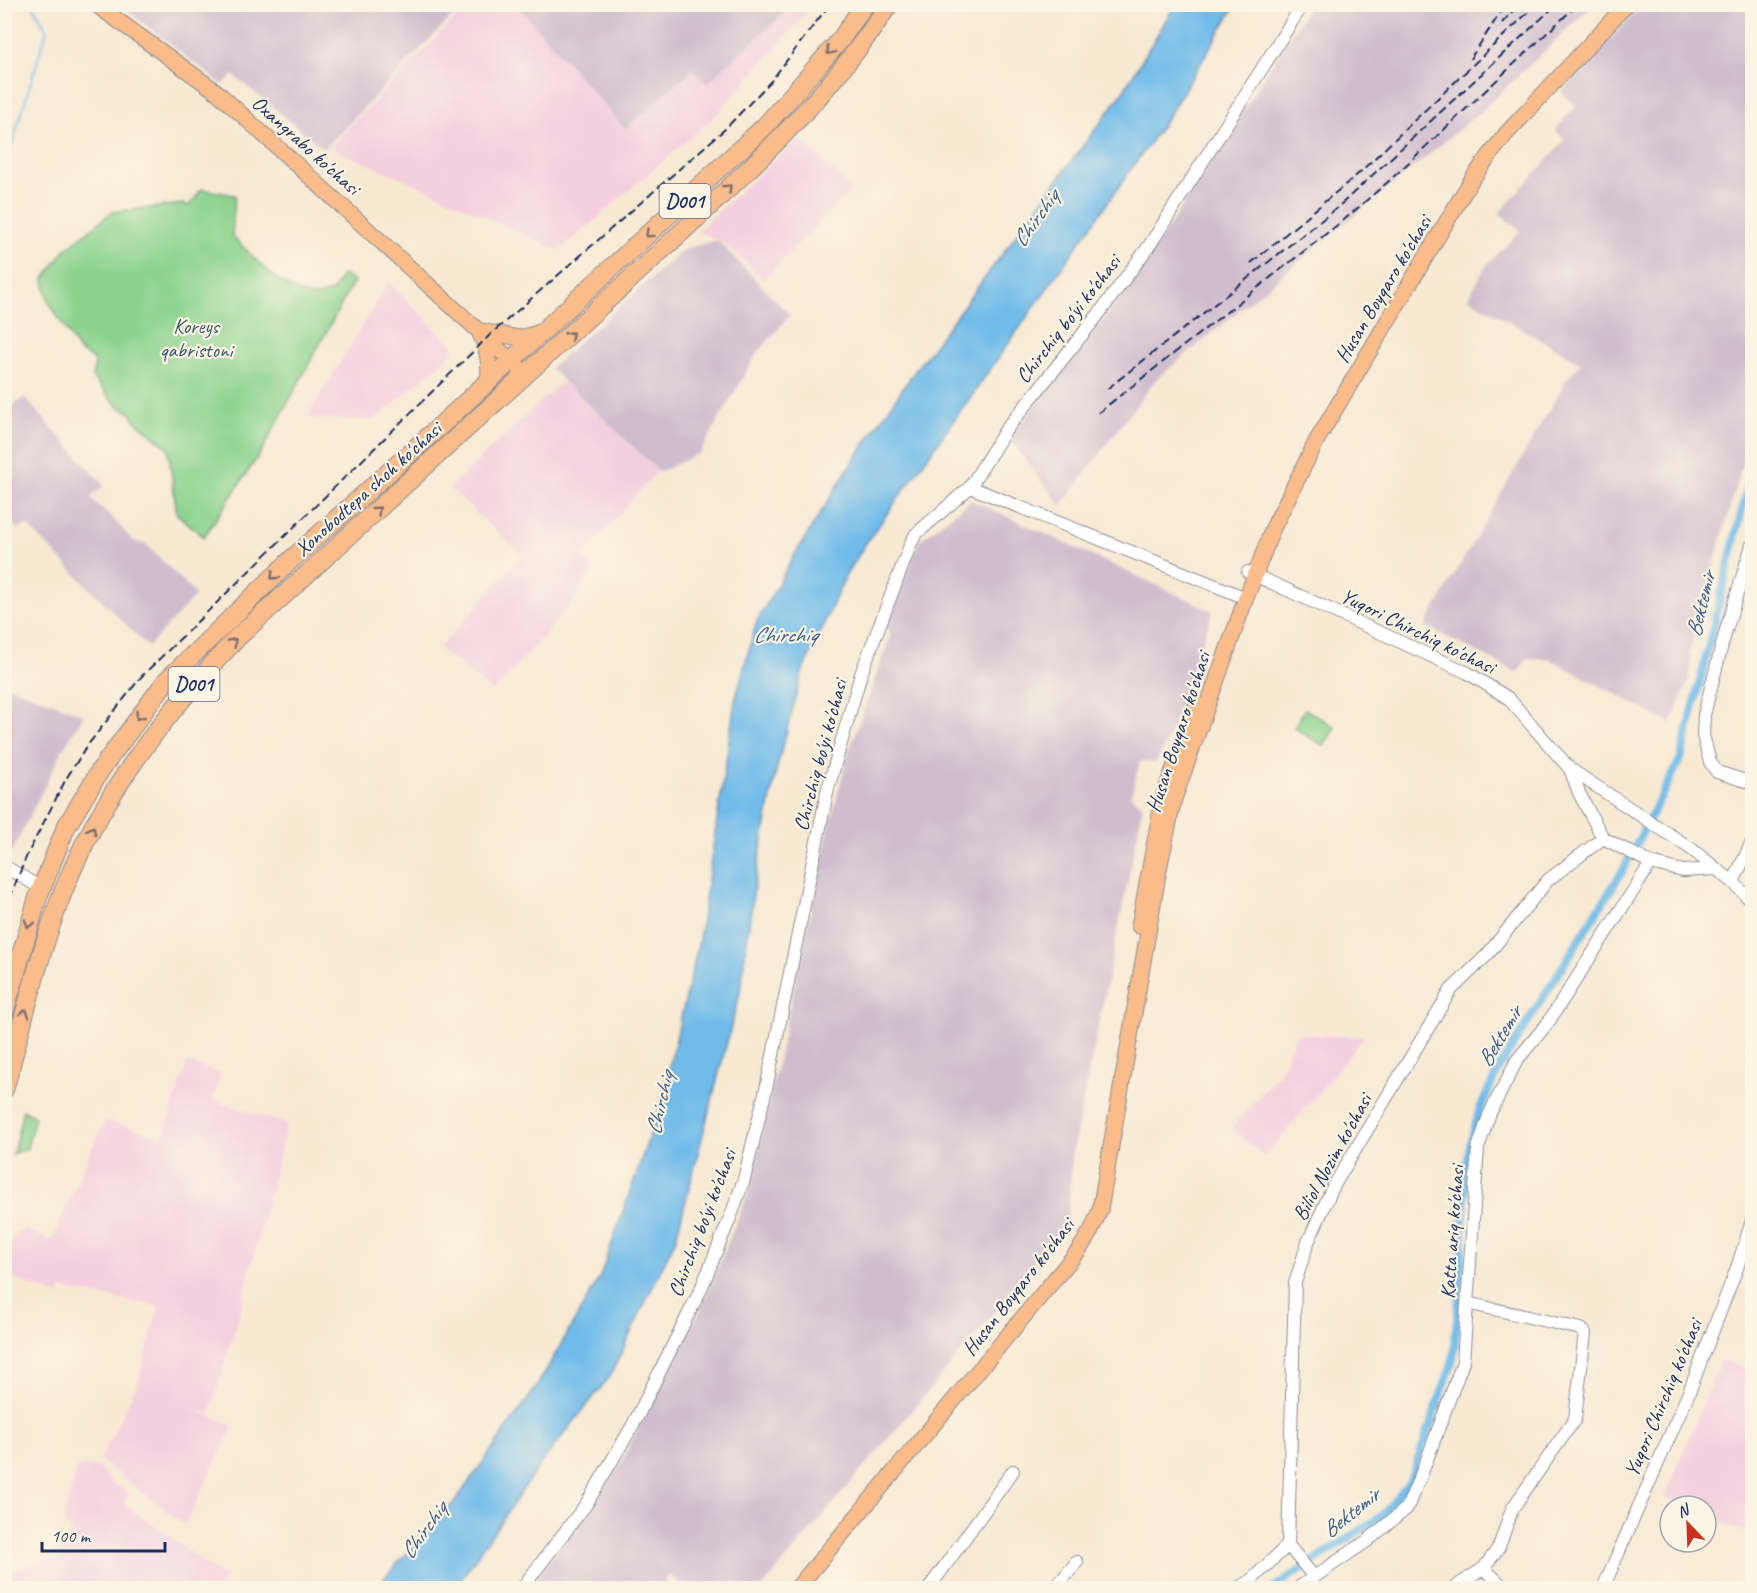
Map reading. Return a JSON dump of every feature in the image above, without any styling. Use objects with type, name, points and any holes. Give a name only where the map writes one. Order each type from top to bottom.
[{"type":"highway","name":"Xonobodtepa shoh ko'chasi","points":[[4,1013],[40,892],[63,834],[95,778],[166,681],[284,567],[765,126],[833,48],[865,4]]},
{"type":"highway","name":"Xonobodtepa shoh ko'chasi","points":[[4,1090],[59,903],[87,840],[112,794],[156,731],[202,674],[256,620],[527,375],[774,144],[838,74],[889,4]]},
{"type":"highway","points":[[187,661],[202,674]]},
{"type":"highway","points":[[40,892],[59,903]]},
{"type":"main road","name":"Oxangrabo ko'chasi","points":[[95,4],[217,92],[527,375]]},
{"type":"main road","name":"Husan Boyqaro ko'chasi","points":[[797,1588],[1079,1250],[1091,1231],[1100,1210],[1163,798],[1175,761],[1252,574],[1314,438],[1468,177],[1500,130],[1616,4]]},
{"type":"main road","name":"Husan Boyqaro ko'chasi","points":[[1468,177],[1628,4]]},
{"type":"main road","name":"Oxangrabo ko'chasi","points":[[479,330],[519,338],[542,332]]},
{"type":"main road","name":"Oxangrabo ko'chasi","points":[[479,330],[490,364],[488,381]]},
{"type":"main road","name":"Husan Boyqaro ko'chasi","points":[[787,1588],[1053,1270],[1084,1227],[1091,1208],[1154,868]]},
{"type":"street","points":[[4,15],[6,4]]},
{"type":"street","name":"Chirchiq bo'yi ko'chasi","points":[[522,1588],[587,1503],[619,1451],[692,1309],[728,1224],[744,1179],[768,1078],[828,788],[861,674],[910,543],[916,534],[970,487],[1005,431],[1098,315],[1149,246],[1303,4]]},
{"type":"street","points":[[970,487],[1243,597]]},
{"type":"street","points":[[1752,545],[1711,687],[1704,715],[1703,735],[1710,762],[1717,771],[1752,783]]},
{"type":"street","name":"Yuqori Chirchiq ko'chasi","points":[[1252,574],[1468,673],[1487,684],[1508,698],[1570,769],[1676,838],[1733,882],[1752,902]]},
{"type":"street","points":[[1570,769],[1579,793],[1603,838],[1646,860],[1683,871],[1716,869]]},
{"type":"street","name":"Biliol Nozim ko'chasi","points":[[1288,1545],[1295,1283],[1308,1242],[1333,1187],[1451,990],[1487,955],[1548,880],[1603,838]]},
{"type":"street","points":[[1733,882],[1752,842]]},
{"type":"street","name":"Katta ariq ko'chasi","points":[[1298,1588],[1367,1541],[1407,1508],[1425,1466],[1462,1362],[1478,1148],[1490,1113],[1517,1060],[1546,1024],[1646,860]]},
{"type":"street","points":[[4,866],[40,892]]},
{"type":"street","name":"Yuqori Chirchiq ko'chasi","points":[[1603,1588],[1689,1392],[1737,1268],[1752,1220]]},
{"type":"street","points":[[1454,1588],[1484,1568],[1499,1547],[1512,1509],[1575,1419],[1586,1333],[1581,1329],[1467,1303]]},
{"type":"street","points":[[929,1588],[1013,1471]]},
{"type":"street","points":[[1238,1588],[1249,1582],[1288,1545],[1314,1577]]},
{"type":"street","points":[[1055,1588],[1077,1562]]},
{"type":"street","points":[[1484,1568],[1504,1588]]},
{"type":"shaded area","points":[[1643,4],[1752,5],[1752,429],[1689,654],[1691,659],[1689,679],[1671,724],[1550,659],[1527,658],[1518,673],[1425,626],[1567,379],[1581,363],[1468,298],[1487,265],[1520,231],[1499,213],[1565,140],[1555,130],[1576,106],[1561,93]]},
{"type":"shaded area","points":[[120,5],[463,5],[324,149],[233,75],[223,85]]},
{"type":"shaded area","points":[[468,5],[517,5],[625,129],[694,70],[707,83],[793,5],[813,5],[718,113],[559,251],[420,186],[329,147]]},
{"type":"shaded area","points":[[517,5],[793,5],[707,83],[693,70],[625,129]]},
{"type":"shaded area","points":[[1310,5],[1593,5],[1479,113],[1155,380],[1061,506],[1009,439],[1101,323],[1176,216]]},
{"type":"shaded area","points":[[798,138],[833,171],[850,191],[763,279],[724,243],[697,231]]},
{"type":"shaded area","points":[[718,241],[790,315],[756,355],[700,453],[659,472],[550,368],[685,248]]},
{"type":"shaded area","points":[[388,282],[453,346],[453,353],[374,420],[310,418],[308,416]]},
{"type":"shaded area","points":[[563,381],[657,471],[582,557],[594,569],[569,608],[493,692],[439,648],[523,555],[449,488]]},
{"type":"shaded area","points":[[24,397],[104,485],[91,497],[98,506],[111,516],[133,541],[147,545],[196,595],[148,647],[27,525],[18,529],[5,515],[5,413]]},
{"type":"shaded area","points":[[971,500],[1213,611],[1172,729],[1156,763],[1140,761],[1131,796],[1143,806],[1072,1154],[1069,1207],[1065,1229],[762,1588],[686,1588],[669,1575],[664,1582],[670,1588],[529,1588],[620,1465],[674,1356],[699,1313],[749,1192],[829,828],[848,754],[891,634],[887,626],[919,541]]},
{"type":"shaded area","points":[[4,684],[84,715],[63,749],[12,852],[4,847]]},
{"type":"shaded area","points":[[1296,1034],[1364,1037],[1265,1157],[1231,1128],[1280,1072]]},
{"type":"shaded area","points":[[187,1062],[221,1073],[212,1100],[287,1124],[239,1314],[210,1414],[183,1404],[233,1426],[185,1525],[100,1460],[137,1385],[159,1306],[61,1289],[59,1296],[5,1275],[4,1260],[16,1232],[26,1229],[51,1241],[105,1120],[163,1137]]},
{"type":"shaded area","points":[[1721,1360],[1752,1370],[1752,1535],[1718,1520],[1718,1494],[1666,1494]]},
{"type":"shaded area","points":[[98,1467],[112,1483],[128,1493],[124,1504],[225,1578],[217,1588],[5,1588],[5,1571],[23,1569],[63,1545],[72,1530],[64,1524],[64,1517],[77,1468]]},
{"type":"green space","name":"Koreys qabristoni","points":[[202,189],[235,195],[232,236],[270,273],[292,289],[316,296],[333,291],[342,275],[354,281],[261,452],[204,537],[177,514],[168,448],[135,421],[131,413],[118,407],[92,377],[95,362],[79,351],[48,301],[44,279],[65,250],[112,212],[183,204],[189,206]]},
{"type":"green space","points":[[1305,709],[1335,727],[1324,746],[1294,728]]},
{"type":"green space","points":[[23,1110],[35,1117],[27,1148],[13,1154]]},
{"type":"water","name":"Chirchiq","points":[[1175,5],[1236,5],[1165,121],[866,543],[846,575],[803,670],[776,771],[755,881],[740,992],[676,1238],[610,1376],[541,1463],[455,1588],[375,1588],[457,1499],[537,1386],[600,1277],[660,1106],[698,946],[735,701],[757,621],[853,461],[912,375],[1121,95]]},
{"type":"waterway","points":[[4,170],[47,30],[32,4]]},
{"type":"waterway","name":"Bektemir","points":[[1273,1588],[1383,1515],[1410,1482],[1453,1360],[1459,1301],[1467,1158],[1479,1111],[1500,1066],[1622,872],[1681,758],[1752,469]]},
{"type":"railway","points":[[4,912],[27,855],[66,779],[87,746],[141,677],[492,333],[725,129],[771,81],[830,4]]},
{"type":"railway","points":[[1470,59],[1506,4]]},
{"type":"railway","points":[[1502,23],[1519,4]]},
{"type":"railway","points":[[1251,263],[1358,174],[1537,4]]},
{"type":"railway","points":[[1107,389],[1337,208],[1557,4]]},
{"type":"railway","points":[[1098,413],[1345,219],[1389,181],[1578,4]]}]
